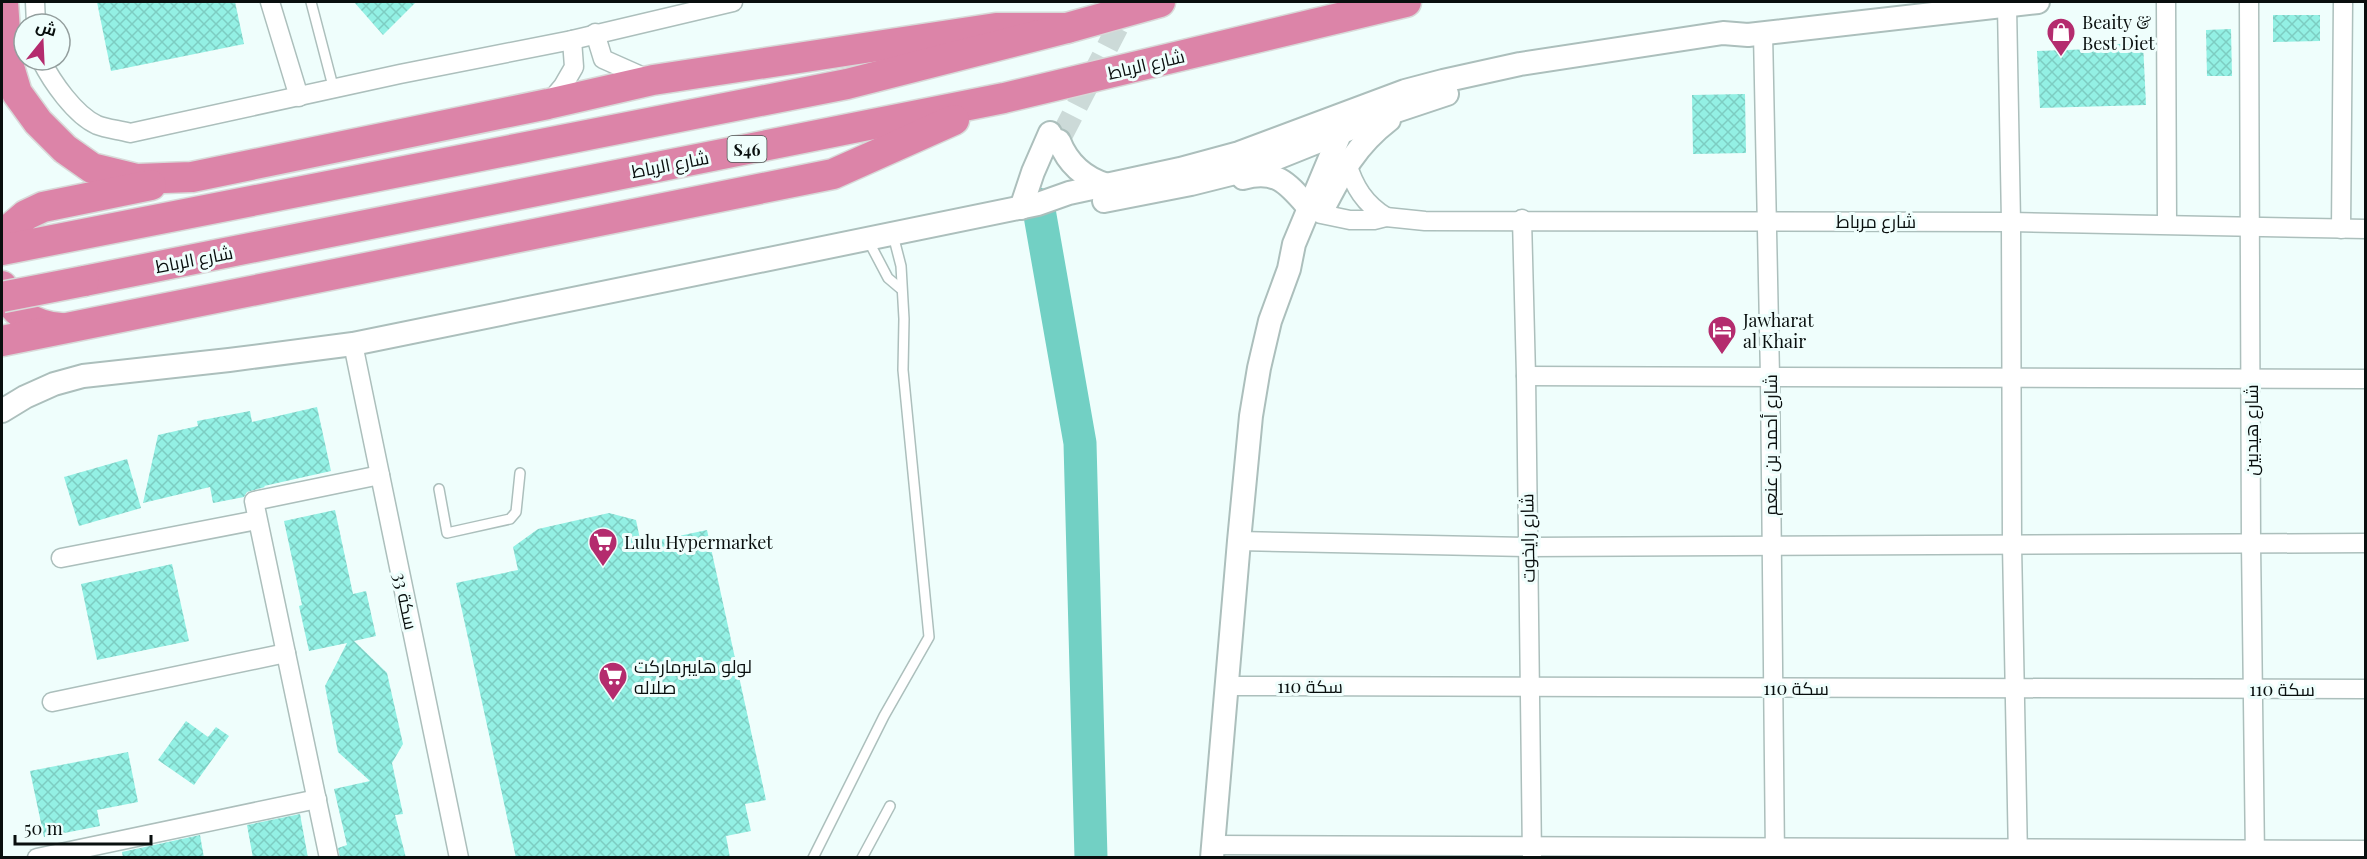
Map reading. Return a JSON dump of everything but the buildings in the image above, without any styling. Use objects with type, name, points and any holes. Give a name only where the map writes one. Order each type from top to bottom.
[{"type":"highway","points":[[3,2],[7,60],[17,93],[38,122],[65,148],[92,168],[137,179],[192,177]]},
{"type":"highway","points":[[2,248],[71,237],[848,84],[1160,2]]},
{"type":"highway","name":"شارع الرباط","points":[[2,297],[1004,98],[1406,2]]},
{"type":"highway","points":[[2,248],[12,227],[26,215],[43,207],[548,104],[653,80],[996,27],[1067,28]]},
{"type":"highway","points":[[2,341],[833,174],[1004,98]]},
{"type":"highway","points":[[2,286],[17,311],[32,321],[50,327],[72,326]]},
{"type":"street","points":[[270,2],[299,97]]},
{"type":"street","points":[[47,72],[67,100],[96,124],[130,133],[400,74],[572,40],[733,2]]},
{"type":"street","points":[[2,411],[25,396],[54,384],[83,376],[352,344],[1029,206],[1055,197],[1212,161],[1405,91],[1520,64],[1724,33],[1756,34],[2038,2]]},
{"type":"street","points":[[2166,2],[2168,224]]},
{"type":"street","name":"شارع هيدبين","points":[[2249,2],[2251,544],[2255,853]]},
{"type":"street","points":[[2341,229],[2343,2]]},
{"type":"street","points":[[2007,6],[2011,222],[2012,545],[2018,853]]},
{"type":"street","points":[[595,33],[603,59],[653,80]]},
{"type":"street","points":[[1029,206],[1076,207],[1222,177],[1271,162],[1412,105],[1497,82],[1735,41],[1756,34]]},
{"type":"street","name":"شارع أحمد بن عنعم","points":[[1756,34],[1767,221],[1775,852]]},
{"type":"street","points":[[548,104],[563,86],[574,67],[572,40]]},
{"type":"street","points":[[1412,105],[1376,131],[1347,163],[1315,211],[1292,250],[1288,269],[1270,321],[1251,416],[1213,851],[2255,853],[2366,850]]},
{"type":"street","points":[[1315,211],[1340,134],[1360,107]]},
{"type":"street","points":[[1319,123],[1328,125],[1340,134],[1346,148],[1351,177],[1361,195],[1375,210],[1386,217]]},
{"type":"street","points":[[1029,206],[1047,172],[1057,136],[1064,152],[1077,170],[1096,182],[1107,185]]},
{"type":"street","points":[[1222,177],[1234,180],[1260,174],[1280,179],[1315,211]]},
{"type":"street","name":"شارع مرباط","points":[[1315,211],[1362,221],[1386,217],[1412,220],[2011,222],[2366,229]]},
{"type":"street","name":"شارع رايخوت","points":[[1522,219],[1532,852]]},
{"type":"street","name":"سكة 33","points":[[352,344],[459,858]]},
{"type":"street","points":[[1526,376],[2366,379]]},
{"type":"street","points":[[329,858],[254,501],[380,475]]},
{"type":"street","points":[[61,558],[257,520]]},
{"type":"street","points":[[1239,541],[1527,547],[2366,543]]},
{"type":"street","points":[[52,702],[286,653]]},
{"type":"street","name":"سكة 110","points":[[1226,686],[2366,689]]},
{"type":"street","points":[[37,858],[317,799]]},
{"type":"lane","points":[[310,2],[334,90]]},
{"type":"lane","points":[[813,858],[884,716],[929,637],[903,370],[904,319],[901,266],[893,235]]},
{"type":"lane","points":[[868,240],[888,278],[901,289]]},
{"type":"lane","points":[[438,489],[447,533],[510,519],[516,512],[520,473]]},
{"type":"lane","points":[[862,858],[890,806]]},
{"type":"waterway","points":[[1038,204],[1080,443],[1091,858]]},
{"type":"tunnel","points":[[1062,135],[1130,3]]},
{"type":"place","name":"Beaity & Best Diet","points":[[2061,58]]},
{"type":"place","name":"Jawharat al Khair","points":[[1722,356]]},
{"type":"place","name":"Lulu Hypermarket","points":[[603,568]]},
{"type":"place","name":"لولو هايبرماركت صلاله","points":[[613,702]]}]
